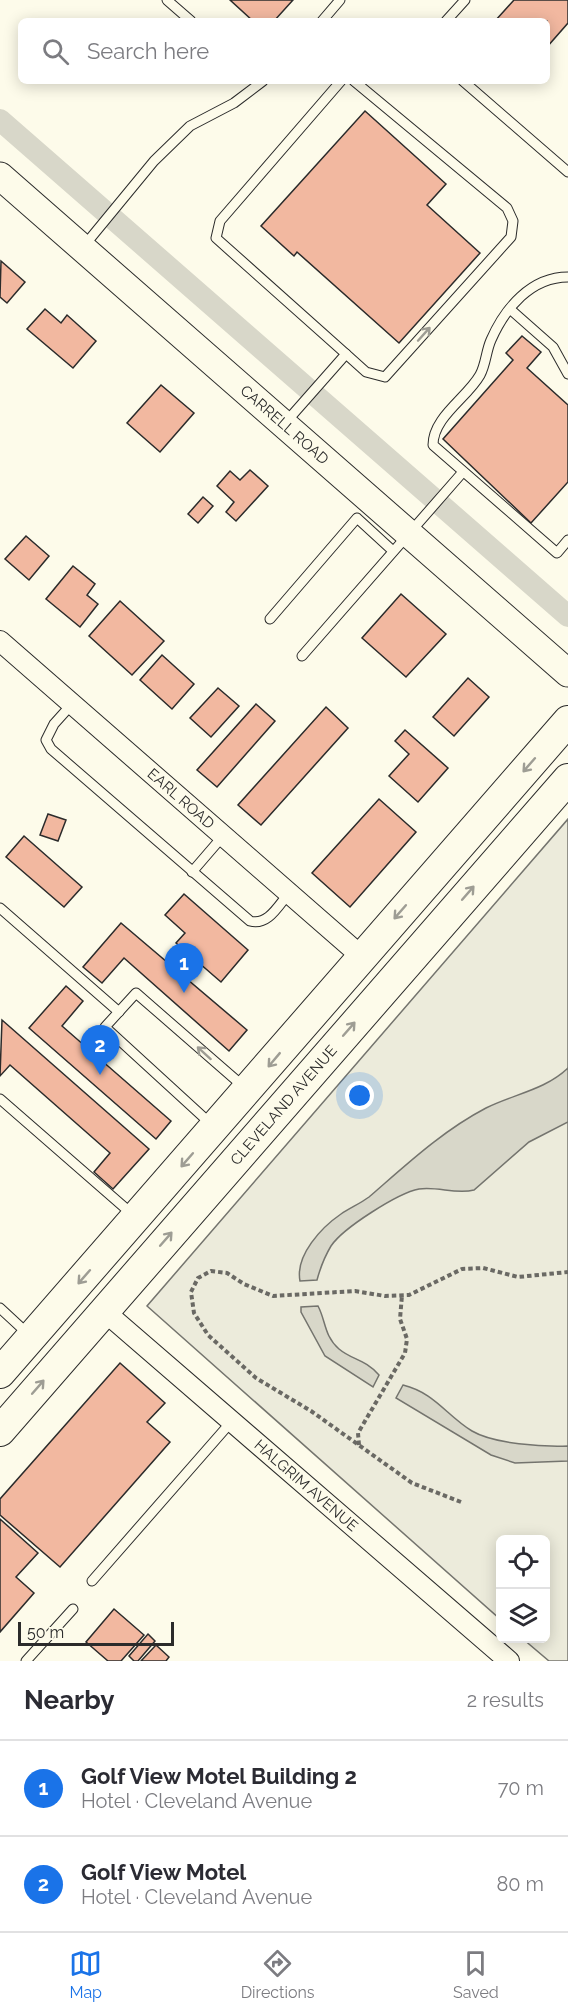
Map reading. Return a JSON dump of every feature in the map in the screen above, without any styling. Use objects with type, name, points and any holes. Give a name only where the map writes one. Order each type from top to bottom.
[{"type":"main road","points":[[0,1373],[248,1091],[361,956],[568,722]]},
{"type":"main road","name":"CLEVELAND AVENUE","points":[[0,1431],[568,778]]},
{"type":"main road","points":[[104,1311],[115,1259],[136,1217]]},
{"type":"street","name":"CARRELL ROAD","points":[[0,176],[82,248],[290,418],[400,542],[568,673]]},
{"type":"street","name":"EARL ROAD","points":[[0,641],[361,956]]},
{"type":"street","name":"HALGRIM AVENUE","points":[[104,1311],[509,1661]]},
{"type":"lane","points":[[166,0],[187,18]]},
{"type":"lane","points":[[325,18],[340,0]]},
{"type":"lane","points":[[449,18],[465,0]]},
{"type":"lane","points":[[82,248],[154,161],[190,126],[234,103],[256,84]]},
{"type":"lane","points":[[338,84],[220,222],[216,238],[366,372],[385,377],[511,237],[513,221],[507,208],[358,84]]},
{"type":"lane","points":[[466,84],[568,172]]},
{"type":"lane","points":[[568,277],[547,279],[526,291],[510,309],[490,341],[480,375],[433,433],[433,445],[462,473],[557,553],[568,540]]},
{"type":"lane","points":[[510,309],[553,347],[568,374]]},
{"type":"lane","points":[[290,418],[346,354]]},
{"type":"lane","points":[[302,656],[462,473]]},
{"type":"lane","points":[[270,619],[357,518],[400,542]]},
{"type":"lane","points":[[72,704],[54,724],[46,740],[51,749],[192,872],[250,921],[258,923],[265,921],[289,893]]},
{"type":"lane","points":[[192,872],[223,836]]},
{"type":"lane","points":[[0,908],[119,1012]]},
{"type":"lane","points":[[215,1128],[105,1027],[136,993],[248,1091]]},
{"type":"lane","points":[[0,1099],[136,1217]]},
{"type":"lane","points":[[0,1308],[32,1337]]},
{"type":"lane","points":[[92,1581],[231,1421]]},
{"type":"lane","points":[[26,1661],[73,1609]]},
{"type":"path","points":[[460,1502],[412,1483],[311,1411],[271,1388],[232,1358],[208,1335],[194,1312],[191,1292],[198,1278],[211,1271],[227,1273],[244,1284],[273,1296],[346,1292],[409,1295],[462,1269],[483,1268],[518,1276],[568,1272]]},
{"type":"path","points":[[359,1445],[358,1433],[405,1353],[407,1339],[400,1319],[402,1295]]},
{"type":"shaded area","points":[[568,819],[568,1661],[549,1661],[528,1643],[550,1643],[550,1535],[496,1535],[496,1615],[147,1306]]},
{"type":"shaded area","points":[[568,1068],[568,1122],[529,1142],[474,1190],[460,1192],[419,1189],[385,1204],[337,1239],[327,1254],[317,1280],[300,1281],[302,1261],[306,1252],[318,1234],[344,1212],[369,1197],[454,1127],[486,1108],[549,1082]]},
{"type":"shaded area","points":[[318,1306],[334,1344],[379,1375],[373,1387],[325,1356],[301,1312],[301,1307]]},
{"type":"shaded area","points":[[403,1385],[424,1393],[463,1425],[481,1435],[519,1444],[568,1446],[568,1461],[515,1463],[491,1455],[396,1398]]},
{"type":"building","points":[[230,0],[293,0],[277,18],[250,18]]},
{"type":"building","points":[[514,0],[568,0],[568,23],[550,44],[550,18],[498,18]]},
{"type":"building","points":[[365,111],[446,184],[427,205],[480,253],[399,343],[297,252],[294,256],[261,226]]},
{"type":"building","points":[[1,261],[25,282],[7,303],[0,297]]},
{"type":"building","points":[[45,309],[61,323],[67,315],[96,341],[73,368],[27,329]]},
{"type":"building","points":[[522,336],[541,352],[527,368],[568,405],[568,482],[531,523],[443,439],[513,360],[506,353]]},
{"type":"building","points":[[161,385],[194,413],[160,452],[127,423]]},
{"type":"building","points":[[250,470],[268,486],[236,521],[226,512],[234,502],[217,486],[230,471],[240,480]]},
{"type":"building","points":[[203,497],[213,506],[198,523],[188,514]]},
{"type":"building","points":[[26,536],[49,556],[29,580],[5,559]]},
{"type":"building","points":[[73,566],[95,584],[87,595],[98,604],[80,627],[46,599]]},
{"type":"building","points":[[401,594],[446,634],[406,677],[362,638]]},
{"type":"building","points":[[120,601],[164,641],[132,675],[89,636]]},
{"type":"building","points":[[162,655],[194,684],[172,709],[140,680]]},
{"type":"building","points":[[468,678],[489,697],[454,736],[433,717]]},
{"type":"building","points":[[218,688],[239,706],[211,737],[190,718]]},
{"type":"building","points":[[256,704],[275,721],[217,787],[197,770]]},
{"type":"building","points":[[326,707],[348,728],[261,825],[238,805]]},
{"type":"building","points":[[405,730],[448,768],[418,802],[389,776],[409,754],[395,741]]},
{"type":"building","points":[[379,799],[416,832],[350,907],[312,873]]},
{"type":"building","points":[[48,814],[66,820],[58,841],[40,835]]},
{"type":"building","points":[[24,836],[82,887],[64,907],[6,857]]},
{"type":"building","points":[[184,894],[248,950],[221,982],[176,943],[185,933],[165,915]]},
{"type":"building","points":[[121,923],[247,1030],[229,1051],[124,958],[102,983],[83,967]]},
{"type":"building","points":[[66,986],[83,1001],[62,1026],[171,1121],[156,1139],[29,1028]]},
{"type":"building","points":[[2,1020],[149,1149],[113,1189],[94,1172],[110,1153],[10,1065],[0,1076]]},
{"type":"building","points":[[120,1363],[165,1403],[147,1422],[170,1442],[60,1567],[0,1515],[0,1499]]},
{"type":"building","points":[[0,1519],[38,1553],[16,1577],[34,1593],[0,1632]]},
{"type":"building","points":[[114,1609],[144,1635],[121,1661],[108,1661],[86,1642]]},
{"type":"building","points":[[148,1634],[155,1641],[138,1661],[134,1661],[129,1656]]},
{"type":"building","points":[[156,1645],[169,1657],[166,1661],[141,1661]]},
{"type":"waterway","points":[[0,120],[568,616]]},
{"type":"place","name":"Golf View Motel Building 2","points":[[184,993]]},
{"type":"place","name":"Golf View Motel","points":[[100,1075]]}]
